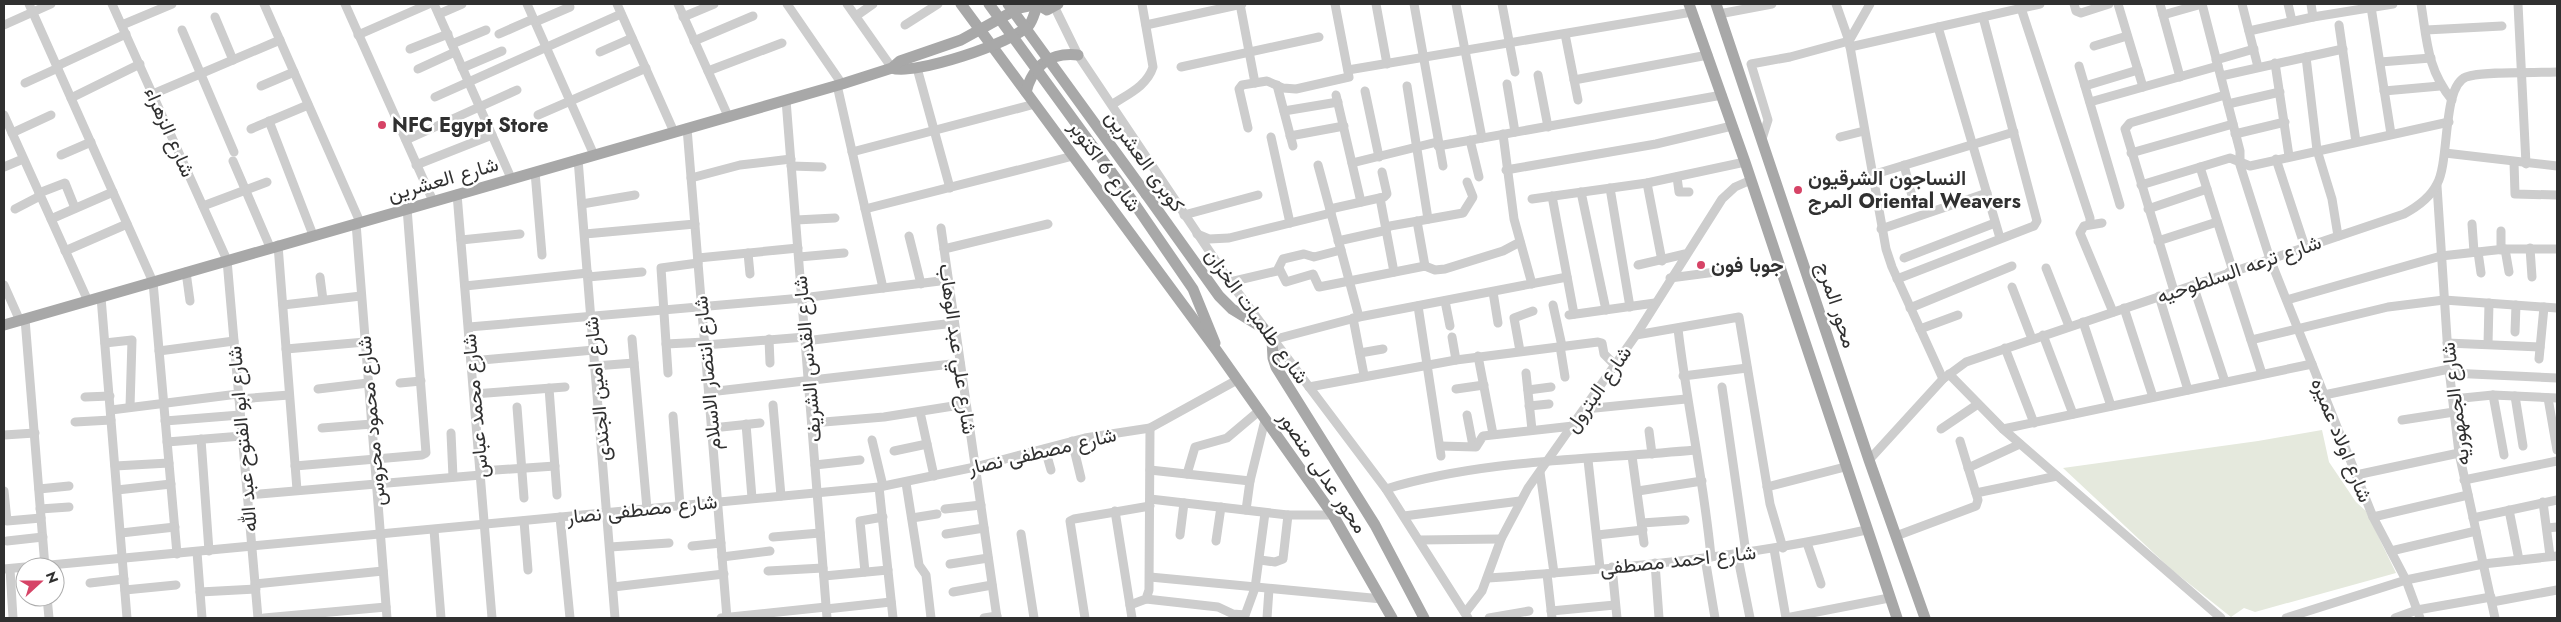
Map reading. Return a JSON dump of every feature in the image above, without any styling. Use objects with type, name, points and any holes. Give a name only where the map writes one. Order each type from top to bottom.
[{"type":"main road","name":"شارع 6 اكتوبر","points":[[961,4],[1218,351]]},
{"type":"main road","name":"كوبرى العشرين","points":[[989,4],[1134,203],[1193,289],[1207,319],[1218,351]]},
{"type":"main road","name":"كوبرى العشرين","points":[[1008,4],[1219,296],[1239,314],[1263,328]]},
{"type":"main road","name":"شارع العشرين","points":[[892,68],[903,70],[917,68],[992,47],[1030,25],[1038,4]]},
{"type":"main road","name":"شارع العشرين","points":[[4,325],[892,68],[900,61],[961,40],[1019,8],[1038,4]]},
{"type":"main road","points":[[1038,4],[1043,9],[1056,6]]},
{"type":"main road","points":[[1691,8],[1745,162],[1845,467],[1897,618]]},
{"type":"main road","name":"محور المرج","points":[[1717,9],[1869,460],[1925,618]]},
{"type":"main road","points":[[1026,92],[1032,75],[1044,62],[1054,56],[1078,55]]},
{"type":"main road","name":"محور عدلى منصور","points":[[1272,340],[1273,358],[1276,366],[1375,525],[1424,618]]},
{"type":"main road","name":"محور عدلى منصور","points":[[1218,351],[1333,515],[1392,618]]},
{"type":"street","points":[[4,25],[31,8],[51,4]]},
{"type":"street","name":"شارع الزهراء","points":[[112,4],[227,260]]},
{"type":"street","points":[[25,83],[172,4]]},
{"type":"street","name":"شارع محمود محروس","points":[[264,4],[358,222],[368,384],[387,618]]},
{"type":"street","points":[[345,4],[433,201]]},
{"type":"street","points":[[358,35],[429,4]]},
{"type":"street","points":[[434,4],[511,178]]},
{"type":"street","points":[[439,14],[462,4]]},
{"type":"street","points":[[526,4],[594,155]]},
{"type":"street","points":[[617,4],[674,132]]},
{"type":"street","points":[[678,4],[728,116]]},
{"type":"street","points":[[683,17],[714,4]]},
{"type":"street","points":[[787,4],[839,84],[852,152],[883,288]]},
{"type":"street","points":[[847,4],[892,68]]},
{"type":"street","points":[[856,16],[873,4]]},
{"type":"street","points":[[905,25],[938,4]]},
{"type":"street","points":[[1113,104],[1150,77],[1152,59],[1142,4]]},
{"type":"street","points":[[1146,25],[1241,4],[1255,83]]},
{"type":"street","points":[[1248,128],[1239,89],[1242,85],[1267,81],[1296,89],[1349,77],[1335,4]]},
{"type":"street","points":[[1376,4],[1387,64]]},
{"type":"street","points":[[1414,4],[1443,166]]},
{"type":"street","points":[[1456,4],[1482,138]]},
{"type":"street","points":[[1502,4],[1515,72]]},
{"type":"street","points":[[1717,9],[1772,4]]},
{"type":"street","points":[[1836,4],[1850,44],[1881,228],[1897,279],[1920,329],[1946,377],[1978,404],[2002,429],[2221,618]]},
{"type":"street","points":[[1762,139],[1768,120],[1751,64],[1938,27],[2040,4]]},
{"type":"street","points":[[2074,7],[2081,13],[2109,4]]},
{"type":"street","points":[[2118,4],[2143,88]]},
{"type":"street","points":[[2160,4],[2180,77]]},
{"type":"street","points":[[2163,15],[2202,4]]},
{"type":"street","name":"شارع اولاد عميره","points":[[2202,4],[2233,124],[2240,162],[2270,259],[2373,517],[2406,580],[2419,614]]},
{"type":"street","points":[[2288,4],[2292,21]]},
{"type":"street","points":[[2311,4],[2313,17]]},
{"type":"street","points":[[2249,31],[2313,17],[2340,8],[2393,4]]},
{"type":"street","points":[[2421,4],[2433,69],[2440,86],[2452,100]]},
{"type":"street","points":[[2518,4],[2526,164]]},
{"type":"street","points":[[2246,5],[2249,31],[2258,66]]},
{"type":"street","points":[[2377,5],[2380,62],[2391,134]]},
{"type":"street","points":[[499,34],[570,6]]},
{"type":"street","name":"شارع طلمبات الخزان","points":[[1056,6],[1078,55],[1113,104],[1184,215],[1263,328],[1386,489],[1466,616]]},
{"type":"street","points":[[1850,44],[1866,6]]},
{"type":"street","points":[[31,8],[153,282],[178,554]]},
{"type":"street","points":[[1348,70],[1565,34],[1691,8]]},
{"type":"street","points":[[2021,8],[2090,218],[2090,224]]},
{"type":"street","points":[[435,97],[622,14]]},
{"type":"street","points":[[694,41],[753,16]]},
{"type":"street","points":[[215,17],[233,60]]},
{"type":"street","points":[[1897,279],[2034,226],[2037,219],[1983,17]]},
{"type":"street","points":[[2339,25],[2356,142]]},
{"type":"street","points":[[2426,30],[2502,26]]},
{"type":"street","points":[[1938,27],[2000,238]]},
{"type":"street","points":[[182,30],[234,157],[245,190],[274,246],[283,305],[297,490]]},
{"type":"street","points":[[418,68],[486,30]]},
{"type":"street","points":[[410,49],[448,34]]},
{"type":"street","points":[[1565,34],[1578,100]]},
{"type":"street","points":[[2094,46],[2128,36]]},
{"type":"street","points":[[1181,67],[1319,37]]},
{"type":"street","points":[[600,52],[632,38]]},
{"type":"street","points":[[153,94],[280,40]]},
{"type":"street","points":[[708,71],[782,43]]},
{"type":"street","points":[[2090,102],[2180,77],[2254,49]]},
{"type":"street","points":[[2220,76],[2258,66],[2343,49]]},
{"type":"street","points":[[462,68],[502,51]]},
{"type":"street","points":[[1574,80],[1708,54]]},
{"type":"street","points":[[2306,57],[2318,150],[2332,199],[2338,236]]},
{"type":"street","points":[[2380,62],[2431,58]]},
{"type":"street","points":[[2275,63],[2289,156]]},
{"type":"street","points":[[71,98],[140,64]]},
{"type":"street","points":[[2079,66],[2120,205]]},
{"type":"street","points":[[538,115],[646,68]]},
{"type":"street","points":[[917,68],[950,188]]},
{"type":"street","points":[[2085,86],[2138,70]]},
{"type":"street","points":[[261,86],[294,72]]},
{"type":"street","name":"شارع ترعه السلطوحيه","points":[[1869,460],[1946,377],[1966,362],[2410,210],[2428,197],[2437,186],[2443,172],[2455,86],[2466,77],[2557,72]]},
{"type":"street","points":[[1538,75],[1548,127]]},
{"type":"street","points":[[1507,84],[1515,132]]},
{"type":"street","points":[[1277,85],[1293,146]]},
{"type":"street","points":[[1407,86],[1428,219]]},
{"type":"street","points":[[2384,91],[2440,86]]},
{"type":"street","points":[[406,140],[517,90]]},
{"type":"street","points":[[1365,91],[1379,156]]},
{"type":"street","points":[[2174,291],[2124,129],[2130,123],[2227,100],[2280,92]]},
{"type":"street","points":[[1352,163],[1416,146],[1470,140],[1548,127],[1722,95]]},
{"type":"street","points":[[1284,111],[1337,99],[1361,202]]},
{"type":"street","name":"شارع القدس الشريف","points":[[786,100],[827,612]]},
{"type":"street","points":[[852,152],[1035,104]]},
{"type":"street","points":[[251,129],[308,105]]},
{"type":"street","points":[[4,115],[8,129],[40,194],[88,301]]},
{"type":"street","points":[[8,129],[51,116]]},
{"type":"street","points":[[270,121],[313,235]]},
{"type":"street","points":[[2235,134],[2285,122]]},
{"type":"street","points":[[2140,184],[2230,158],[2244,166],[2250,166],[2449,122]]},
{"type":"street","points":[[2131,153],[2233,124]]},
{"type":"street","points":[[1290,136],[1344,126]]},
{"type":"street","points":[[1506,170],[1656,144],[1732,126]]},
{"type":"street","name":"شارع انتصار الاسلام","points":[[687,128],[727,618]]},
{"type":"street","points":[[1840,137],[1864,131]]},
{"type":"street","points":[[1872,175],[2014,132]]},
{"type":"street","points":[[1503,134],[1506,170],[1520,242],[1532,284]]},
{"type":"street","points":[[416,165],[492,136]]},
{"type":"street","points":[[1271,137],[1290,223]]},
{"type":"street","points":[[1470,140],[1478,177]]},
{"type":"street","points":[[61,155],[91,142]]},
{"type":"street","points":[[2445,153],[2526,164],[2557,166]]},
{"type":"street","points":[[865,210],[1073,156]]},
{"type":"street","points":[[4,167],[23,158]]},
{"type":"street","name":"شارع امين الجندى","points":[[578,159],[615,618]]},
{"type":"street","points":[[2276,159],[2305,247]]},
{"type":"street","points":[[1532,199],[1677,177],[1745,162]]},
{"type":"street","points":[[2514,162],[2515,194],[2557,195]]},
{"type":"street","points":[[691,178],[740,165],[791,163],[822,167]]},
{"type":"street","points":[[1318,165],[1349,282],[1364,375]]},
{"type":"street","points":[[1904,165],[1912,196]]},
{"type":"street","points":[[2200,167],[2262,374]]},
{"type":"street","points":[[535,172],[542,255]]},
{"type":"street","points":[[1197,234],[1208,239],[1229,238],[1380,198],[1387,194],[1382,172]]},
{"type":"street","points":[[1677,177],[1679,192],[1689,192]]},
{"type":"street","name":"شارع البترول","points":[[1466,616],[1488,578],[1501,539],[1520,502],[1636,335],[1685,254],[1726,194],[1751,180]]},
{"type":"street","points":[[203,206],[267,182]]},
{"type":"street","points":[[1338,241],[1417,221],[1466,212],[1473,197],[1466,182]]},
{"type":"street","points":[[1647,182],[1662,261]]},
{"type":"street","points":[[16,209],[40,194],[65,183],[75,208]]},
{"type":"street","name":"شارع الجمهوريه","points":[[2437,186],[2447,342],[2459,453],[2495,618]]},
{"type":"street","points":[[1610,188],[1630,308]]},
{"type":"street","points":[[2148,209],[2207,189]]},
{"type":"street","points":[[50,219],[113,192]]},
{"type":"street","points":[[1580,192],[1606,310]]},
{"type":"street","points":[[1881,228],[1987,193]]},
{"type":"street","name":"شارع محمد عباس","points":[[457,194],[492,618]]},
{"type":"street","points":[[582,204],[635,195]]},
{"type":"street","points":[[1184,215],[1258,195]]},
{"type":"street","points":[[1552,196],[1572,314],[1630,308],[1655,303]]},
{"type":"street","points":[[1380,198],[1394,272]]},
{"type":"street","points":[[295,466],[422,455],[426,452],[407,208]]},
{"type":"street","points":[[796,220],[835,218]]},
{"type":"street","points":[[1417,221],[1425,266]]},
{"type":"street","points":[[2158,241],[2217,222]]},
{"type":"street","points":[[1904,258],[1995,223]]},
{"type":"street","points":[[2102,223],[2082,227],[2080,233],[2112,312]]},
{"type":"street","points":[[65,251],[127,224]]},
{"type":"street","points":[[585,234],[695,224]]},
{"type":"street","points":[[944,248],[1048,224]]},
{"type":"street","points":[[2472,224],[2481,272]]},
{"type":"street","name":"شارع علي عبد الوهاب","points":[[941,228],[997,617]]},
{"type":"street","points":[[2501,230],[2503,250],[2509,272]]},
{"type":"street","points":[[461,240],[520,234]]},
{"type":"street","points":[[909,236],[921,284]]},
{"type":"street","points":[[1279,268],[1286,282],[1312,274],[1319,287],[1425,266],[1435,270],[1445,269],[1503,251],[1520,242]]},
{"type":"street","points":[[2287,300],[2441,256],[2530,248],[2557,249]]},
{"type":"street","points":[[2530,248],[2532,277]]},
{"type":"street","points":[[1230,282],[1273,272],[1279,268],[1283,259],[1307,254],[1314,257],[1341,250]]},
{"type":"street","points":[[668,373],[661,268],[748,253],[844,253]]},
{"type":"street","points":[[748,253],[750,274]]},
{"type":"street","points":[[1638,265],[1662,261],[1685,254]]},
{"type":"street","name":"شارع ابو الفتوح عبد الله","points":[[227,260],[258,618]]},
{"type":"street","points":[[1910,308],[2012,266]]},
{"type":"street","points":[[2046,268],[2069,326]]},
{"type":"street","points":[[1670,278],[1731,270]]},
{"type":"street","points":[[186,272],[190,301]]},
{"type":"street","points":[[465,286],[642,272]]},
{"type":"street","points":[[320,277],[323,300]]},
{"type":"street","points":[[1272,340],[1356,318],[1567,277]]},
{"type":"street","points":[[469,327],[592,318],[802,298],[948,280]]},
{"type":"street","points":[[2193,284],[2225,382]]},
{"type":"street","points":[[4,285],[23,320],[44,557]]},
{"type":"street","points":[[2012,287],[2032,339]]},
{"type":"street","points":[[1493,292],[1498,323]]},
{"type":"street","points":[[283,305],[362,296]]},
{"type":"street","points":[[2159,296],[2188,390]]},
{"type":"street","points":[[102,297],[128,618]]},
{"type":"street","points":[[2251,340],[2388,306],[2444,300],[2557,308]]},
{"type":"street","points":[[1445,301],[1450,326]]},
{"type":"street","points":[[2488,344],[2489,303]]},
{"type":"street","points":[[1553,305],[1565,377]]},
{"type":"street","points":[[2516,305],[2516,332]]},
{"type":"street","points":[[1418,306],[1441,456]]},
{"type":"street","points":[[2124,308],[2153,397]]},
{"type":"street","points":[[2539,359],[2544,308]]},
{"type":"street","points":[[1520,351],[1514,318],[1533,311]]},
{"type":"street","points":[[1920,329],[1958,315]]},
{"type":"street","points":[[1636,335],[1678,329],[1738,316],[1778,549],[1786,618],[1889,598]]},
{"type":"street","points":[[2083,322],[2111,406]]},
{"type":"street","points":[[666,344],[705,344],[805,338],[954,323]]},
{"type":"street","points":[[1678,329],[1694,450],[1702,481],[1715,618]]},
{"type":"street","points":[[2043,335],[2073,414]]},
{"type":"street","points":[[1452,337],[1456,360]]},
{"type":"street","points":[[105,344],[130,339],[132,341],[130,407]]},
{"type":"street","points":[[632,339],[647,508]]},
{"type":"street","points":[[769,340],[770,363]]},
{"type":"street","points":[[159,350],[234,341]]},
{"type":"street","points":[[286,349],[365,342]]},
{"type":"street","points":[[1310,388],[1364,375],[1478,356],[1600,342],[1604,354],[1615,365]]},
{"type":"street","points":[[2447,342],[2540,346]]},
{"type":"street","points":[[2005,348],[2034,422]]},
{"type":"street","points":[[1360,353],[1383,349]]},
{"type":"street","points":[[472,361],[594,350]]},
{"type":"street","points":[[1478,356],[1493,434]]},
{"type":"street","points":[[595,366],[634,363]]},
{"type":"street","points":[[709,392],[960,363]]},
{"type":"street","points":[[2002,429],[2312,364]]},
{"type":"street","points":[[1683,376],[1747,368]]},
{"type":"street","points":[[2324,395],[2450,371],[2557,378]]},
{"type":"street","points":[[1526,373],[1532,430]]},
{"type":"street","name":"شارع مصطفى نصار","points":[[65,564],[881,487],[975,467],[1072,442],[1150,428],[1237,380]]},
{"type":"street","points":[[400,383],[421,381]]},
{"type":"street","points":[[318,389],[368,384]]},
{"type":"street","points":[[1456,389],[1484,385]]},
{"type":"street","points":[[474,394],[565,387]]},
{"type":"street","points":[[1528,390],[1551,387]]},
{"type":"street","points":[[1722,387],[1746,553]]},
{"type":"street","points":[[549,388],[557,495]]},
{"type":"street","points":[[111,410],[239,396],[289,395]]},
{"type":"street","points":[[2453,399],[2493,395],[2557,398]]},
{"type":"street","points":[[2493,395],[2504,455]]},
{"type":"street","points":[[85,397],[110,396]]},
{"type":"street","points":[[2514,396],[2524,446]]},
{"type":"street","points":[[2548,398],[2557,450]]},
{"type":"street","points":[[1585,409],[1686,399]]},
{"type":"street","points":[[812,424],[920,412],[966,404]]},
{"type":"street","points":[[1529,406],[1549,404]]},
{"type":"street","points":[[1940,429],[1978,404]]},
{"type":"street","points":[[773,405],[781,496]]},
{"type":"street","points":[[517,407],[524,498]]},
{"type":"street","points":[[920,412],[934,476]]},
{"type":"street","points":[[2402,420],[2454,412]]},
{"type":"street","points":[[165,421],[240,415]]},
{"type":"street","points":[[1467,415],[1473,446]]},
{"type":"street","points":[[673,416],[680,505]]},
{"type":"street","points":[[1187,474],[1195,447],[1227,438],[1262,416]]},
{"type":"street","points":[[1246,510],[1262,416]]},
{"type":"street","points":[[75,422],[111,420]]},
{"type":"street","points":[[712,428],[760,423]]},
{"type":"street","points":[[322,428],[372,424]]},
{"type":"street","points":[[746,424],[752,498]]},
{"type":"street","points":[[1440,446],[1473,446],[1479,445],[1481,437],[1493,434],[1573,426]]},
{"type":"street","points":[[1146,599],[1150,590],[1150,428]]},
{"type":"street","points":[[1649,431],[1652,454]]},
{"type":"street","points":[[451,433],[453,477]]},
{"type":"street","points":[[4,435],[34,434]]},
{"type":"street","points":[[167,442],[242,436]]},
{"type":"street","points":[[201,439],[209,551]]},
{"type":"street","points":[[872,440],[881,487],[893,618]]},
{"type":"street","points":[[1896,536],[1976,506],[1978,500],[1960,441]]},
{"type":"street","points":[[1072,442],[1081,478]]},
{"type":"street","points":[[894,451],[927,444]]},
{"type":"street","points":[[1968,468],[2020,444]]},
{"type":"street","points":[[1045,448],[1050,470]]},
{"type":"street","points":[[1386,489],[1465,470],[1694,450]]},
{"type":"street","points":[[2356,475],[2459,453]]},
{"type":"street","points":[[1632,456],[1644,543]]},
{"type":"street","points":[[815,465],[860,460]]},
{"type":"street","points":[[1588,460],[1600,568]]},
{"type":"street","points":[[2464,480],[2557,461]]},
{"type":"street","points":[[115,466],[169,463]]},
{"type":"street","points":[[247,494],[453,477],[555,466]]},
{"type":"street","points":[[1767,487],[1845,467]]},
{"type":"street","points":[[1150,470],[1250,481]]},
{"type":"street","points":[[1540,472],[1551,574],[1552,615],[1615,605]]},
{"type":"street","points":[[1976,493],[2057,476]]},
{"type":"street","points":[[1638,491],[1702,481]]},
{"type":"street","points":[[906,483],[920,565],[926,575],[931,618]]},
{"type":"street","points":[[117,490],[171,484]]},
{"type":"street","points":[[39,489],[69,486]]},
{"type":"street","points":[[4,491],[7,521],[69,507]]},
{"type":"street","points":[[2373,517],[2468,495]]},
{"type":"street","points":[[2473,518],[2557,500]]},
{"type":"street","points":[[1085,618],[1070,523],[1074,519],[1150,502],[1184,503],[1288,515],[1333,515]]},
{"type":"street","points":[[1404,516],[1520,502]]},
{"type":"street","points":[[2286,618],[2299,616],[2406,580],[2483,564],[2554,556],[2546,528],[2543,502]]},
{"type":"street","points":[[1180,535],[1184,503]]},
{"type":"street","points":[[912,518],[981,505]]},
{"type":"street","points":[[1216,540],[1221,507]]},
{"type":"street","points":[[2509,510],[2519,560]]},
{"type":"street","points":[[1115,511],[1132,618]]},
{"type":"street","points":[[1130,605],[1146,599],[1218,607],[1244,617],[1255,588],[1265,513]]},
{"type":"street","points":[[1260,560],[1275,562],[1283,559],[1288,515]]},
{"type":"street","points":[[560,517],[570,618]]},
{"type":"street","points":[[865,572],[860,521],[883,517]]},
{"type":"street","points":[[1597,536],[1685,520]]},
{"type":"street","points":[[524,521],[528,570]]},
{"type":"street","points":[[121,533],[175,527]]},
{"type":"street","points":[[2546,528],[2557,527]]},
{"type":"street","points":[[946,534],[984,528]]},
{"type":"street","points":[[434,530],[441,618]]},
{"type":"street","name":"شارع احمد مصطفى","points":[[1488,578],[1551,574],[1708,558],[1778,549],[1866,530]]},
{"type":"street","points":[[2391,551],[2476,531]]},
{"type":"street","points":[[773,538],[820,533]]},
{"type":"street","points":[[1021,534],[1034,618]]},
{"type":"street","points":[[7,541],[43,537]]},
{"type":"street","points":[[1419,540],[1501,539]]},
{"type":"street","points":[[610,548],[669,543]]},
{"type":"street","points":[[692,546],[721,543]]},
{"type":"street","points":[[1807,543],[1822,584]]},
{"type":"street","points":[[722,557],[770,551]]},
{"type":"street","points":[[196,552],[202,618]]},
{"type":"street","points":[[1736,554],[1750,618]]},
{"type":"street","points":[[950,564],[988,558]]},
{"type":"street","points":[[1655,563],[1660,618]]},
{"type":"street","points":[[1612,567],[1617,618]]},
{"type":"street","points":[[7,569],[13,618]]},
{"type":"street","points":[[768,571],[865,572],[888,570]]},
{"type":"street","points":[[200,592],[383,572]]},
{"type":"street","points":[[613,587],[724,574]]},
{"type":"street","points":[[1150,576],[1382,600]]},
{"type":"street","points":[[90,583],[124,579]]},
{"type":"street","points":[[125,590],[176,585]]},
{"type":"street","points":[[953,592],[992,586]]},
{"type":"street","points":[[1269,589],[1267,618],[1272,618]]},
{"type":"street","points":[[2395,618],[2491,599],[2557,590]]},
{"type":"street","points":[[721,618],[827,612],[891,602]]},
{"type":"street","points":[[264,618],[386,607]]},
{"type":"street","points":[[1489,618],[1529,610]]},
{"type":"street","points":[[984,618],[997,617]]},
{"type":"shaded area","points":[[2322,430],[2329,462],[2356,502],[2366,511],[2396,573],[2255,612],[2244,608],[2231,617],[2172,570],[2063,468],[2258,441]]},
{"type":"place","name":"NFC Egypt Store","points":[[382,125]]},
{"type":"place","name":"النساجون الشرقيون المرج Oriental Weavers","points":[[1798,190]]},
{"type":"place","name":"جوبا فون","points":[[1701,265]]}]
